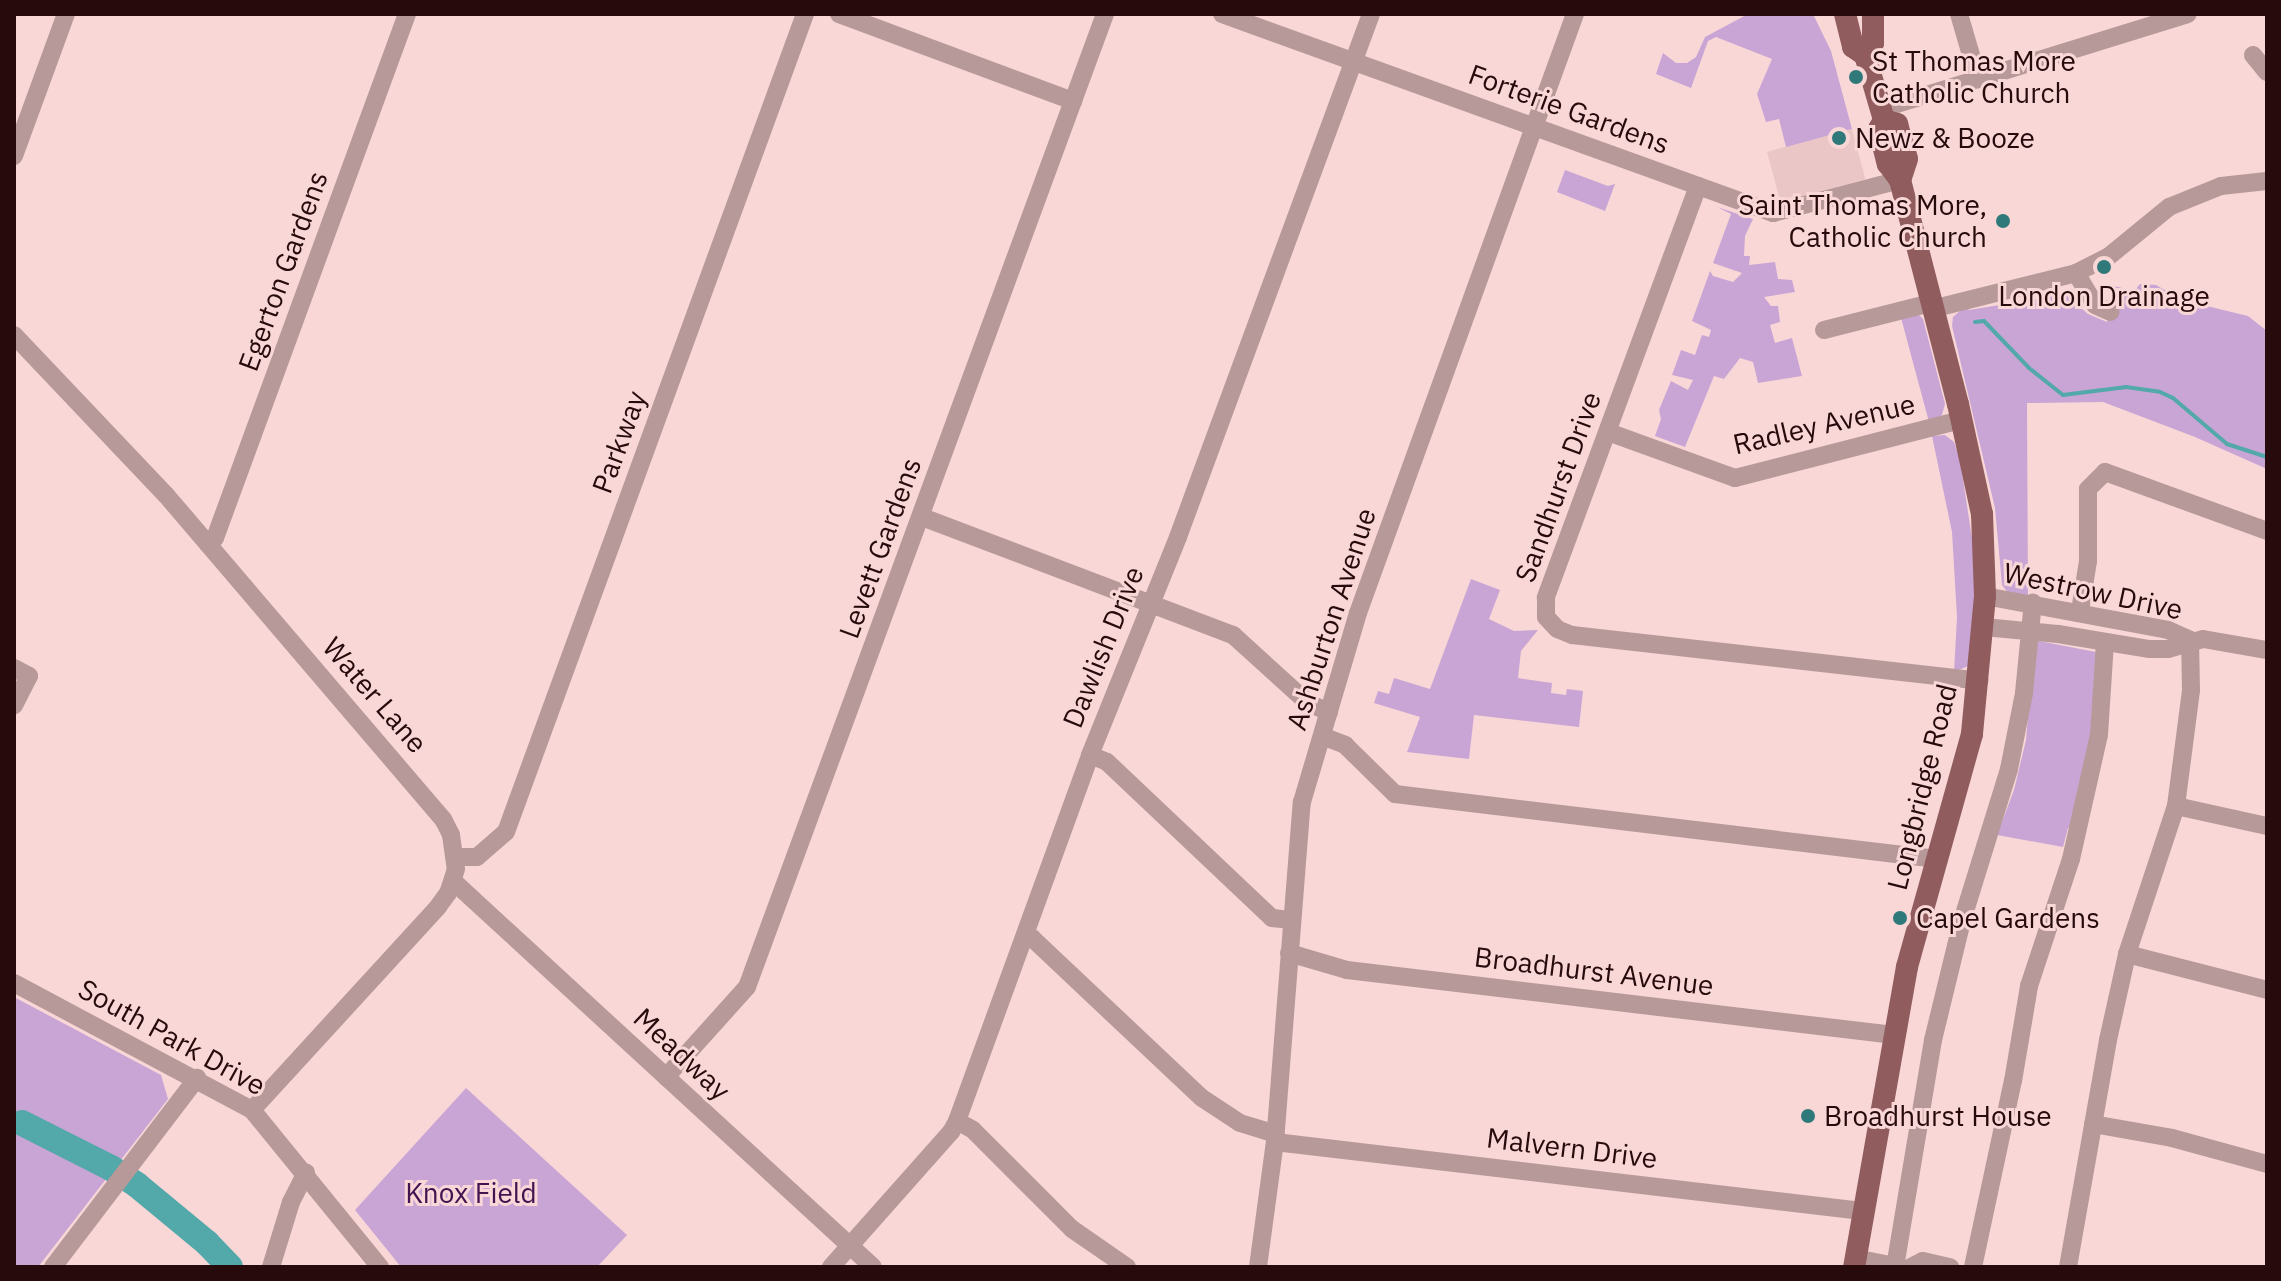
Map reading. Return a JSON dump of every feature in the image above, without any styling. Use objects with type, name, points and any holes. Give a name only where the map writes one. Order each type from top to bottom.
[{"type":"main road","name":"Longbridge Road","points":[[1845,14],[1853,47],[1865,55],[1882,115],[1879,129],[1888,164],[1900,180],[1961,420],[1982,514],[1985,596],[1972,734],[1907,967],[1854,1262]]},
{"type":"main road","name":"Longbridge Road","points":[[1865,55],[1873,43],[1873,14]]},
{"type":"street","points":[[14,156],[66,14]]},
{"type":"street","name":"Egerton Gardens","points":[[208,544],[215,538],[407,14]]},
{"type":"street","name":"Parkway","points":[[455,857],[477,857],[506,832],[805,14]]},
{"type":"street","points":[[839,14],[1073,101]]},
{"type":"street","name":"Levett Gardens","points":[[666,1077],[747,987],[1105,14]]},
{"type":"street","name":"Forterie Gardens","points":[[1222,14],[1777,213],[1900,180]]},
{"type":"street","name":"Dawlish Drive","points":[[831,1267],[951,1132],[957,1121],[1090,755],[1151,603],[1371,14]]},
{"type":"street","name":"Ashburton Avenue","points":[[1258,1267],[1275,1138],[1302,802],[1358,613],[1575,14]]},
{"type":"street","points":[[1959,14],[1978,79]]},
{"type":"street","points":[[1882,115],[2144,21],[2188,14]]},
{"type":"street","points":[[1824,330],[2076,273],[2108,257],[2169,207],[2221,186],[2267,181]]},
{"type":"street","name":"Sandhurst Drive","points":[[1698,186],[1546,598],[1546,617],[1557,629],[1572,635],[1979,681]]},
{"type":"street","points":[[2076,273],[2095,305],[2111,312]]},
{"type":"street","name":"Water Lane","points":[[14,335],[208,544],[443,819],[455,857],[453,881],[438,907],[252,1110]]},
{"type":"street","name":"Radley Avenue","points":[[1608,432],[1735,478],[1961,420]]},
{"type":"street","points":[[2080,611],[2088,561],[2088,489],[2105,472],[2267,531]]},
{"type":"street","points":[[922,517],[1233,635],[1308,703],[1329,712]]},
{"type":"street","name":"Westrow Drive","points":[[1985,596],[2080,611],[2168,630],[2190,640]]},
{"type":"street","points":[[1854,1262],[1897,1267],[1933,1040],[1962,921],[2009,769],[2024,693],[2033,602]]},
{"type":"street","name":"Westrow Drive","points":[[1984,627],[2168,649],[2190,640],[2219,640],[2267,650]]},
{"type":"street","points":[[2068,1267],[2127,954],[2176,806],[2191,690],[2190,640]]},
{"type":"street","points":[[1973,1267],[2013,1081],[2029,986],[2071,859],[2099,735],[2105,642]]},
{"type":"street","points":[[14,705],[22,672]]},
{"type":"street","points":[[1322,736],[1345,745],[1395,794],[1937,859]]},
{"type":"street","points":[[1090,755],[1107,762],[1272,918],[1291,920]]},
{"type":"street","points":[[2176,806],[2267,826]]},
{"type":"street","name":"Meadway","points":[[453,881],[873,1267]]},
{"type":"street","name":"Malvern Drive","points":[[1025,935],[1032,938],[1202,1098],[1240,1123],[1275,1138],[1862,1211]]},
{"type":"street","name":"Broadhurst Avenue","points":[[1289,953],[1347,970],[1894,1035]]},
{"type":"street","points":[[2127,954],[2267,990]]},
{"type":"street","name":"South Park Drive","points":[[14,983],[252,1110],[380,1267]]},
{"type":"street","points":[[53,1267],[197,1078]]},
{"type":"street","points":[[957,1121],[973,1130],[1072,1229],[1127,1267]]},
{"type":"street","points":[[2093,1124],[2172,1138],[2267,1164]]},
{"type":"street","points":[[271,1267],[291,1202],[306,1173]]},
{"type":"street","points":[[1911,1267],[1923,1261],[1950,1267]]},
{"type":"shaded area","points":[[1852,129],[1865,179],[1780,202],[1767,152]]},
{"type":"green space","points":[[1748,14],[1813,14],[1831,51],[1852,129],[1786,147],[1779,119],[1766,122],[1757,94],[1772,59],[1716,37],[1708,41],[1691,88],[1656,74],[1663,53],[1676,63],[1687,63],[1696,57],[1705,37]]},
{"type":"green space","points":[[1565,170],[1608,186],[1615,184],[1605,211],[1557,192]]},
{"type":"green space","points":[[1717,207],[1753,219],[1745,236],[1744,256],[1750,256],[1749,265],[1775,262],[1778,279],[1792,280],[1795,292],[1764,297],[1771,306],[1778,306],[1780,322],[1770,325],[1775,343],[1792,338],[1802,376],[1758,383],[1753,362],[1740,358],[1724,379],[1714,376],[1685,447],[1655,436],[1661,419],[1659,410],[1671,381],[1688,390],[1693,380],[1672,375],[1681,350],[1695,355],[1702,335],[1709,337],[1711,330],[1692,321],[1710,271],[1713,276],[1733,282],[1742,273],[1713,263],[1731,214]]},
{"type":"green space","points":[[2140,284],[2156,285],[2182,300],[2248,316],[2267,331],[2267,469],[2103,402],[2027,403],[2028,599],[2009,594],[2002,585],[1995,508],[1952,326],[1953,317],[1967,305],[1969,310],[2065,294],[2088,314],[2107,322],[2114,286],[2134,291]]},
{"type":"green space","points":[[1900,314],[1918,314],[1923,319],[1945,404],[1942,415],[1929,422]]},
{"type":"green space","points":[[1945,435],[1954,442],[1960,460],[1975,558],[1975,617],[1968,666],[1954,672],[1957,617],[1952,532],[1932,436]]},
{"type":"green space","points":[[1471,579],[1500,590],[1489,619],[1514,631],[1538,630],[1521,651],[1518,678],[1552,683],[1551,693],[1566,695],[1567,689],[1583,691],[1579,727],[1474,715],[1469,759],[1407,752],[1420,717],[1374,703],[1378,691],[1389,694],[1394,678],[1430,689]]},
{"type":"green space","points":[[2034,640],[2101,653],[2094,740],[2074,825],[2068,828],[2063,847],[1997,835],[2014,790],[2026,740]]},
{"type":"green space","points":[[14,997],[161,1075],[168,1099],[38,1267],[14,1267]]},
{"type":"green space","name":"Knox Field","points":[[466,1088],[627,1235],[597,1267],[401,1267],[355,1210]]},
{"type":"waterway","points":[[1975,322],[1984,321],[2029,368],[2063,395],[2126,387],[2160,392],[2173,398],[2227,444],[2267,457]]},
{"type":"waterway","points":[[22,1123],[111,1168],[137,1185],[207,1243],[230,1267]]},
{"type":"place","name":"St Thomas More Catholic Church","points":[[1856,77]]},
{"type":"place","name":"Newz & Booze","points":[[1839,138]]},
{"type":"place","name":"Saint Thomas More, Catholic Church","points":[[2003,221]]},
{"type":"place","name":"London Drainage","points":[[2104,267]]},
{"type":"place","name":"Capel Gardens","points":[[1900,918]]},
{"type":"place","name":"Broadhurst House","points":[[1808,1116]]}]
